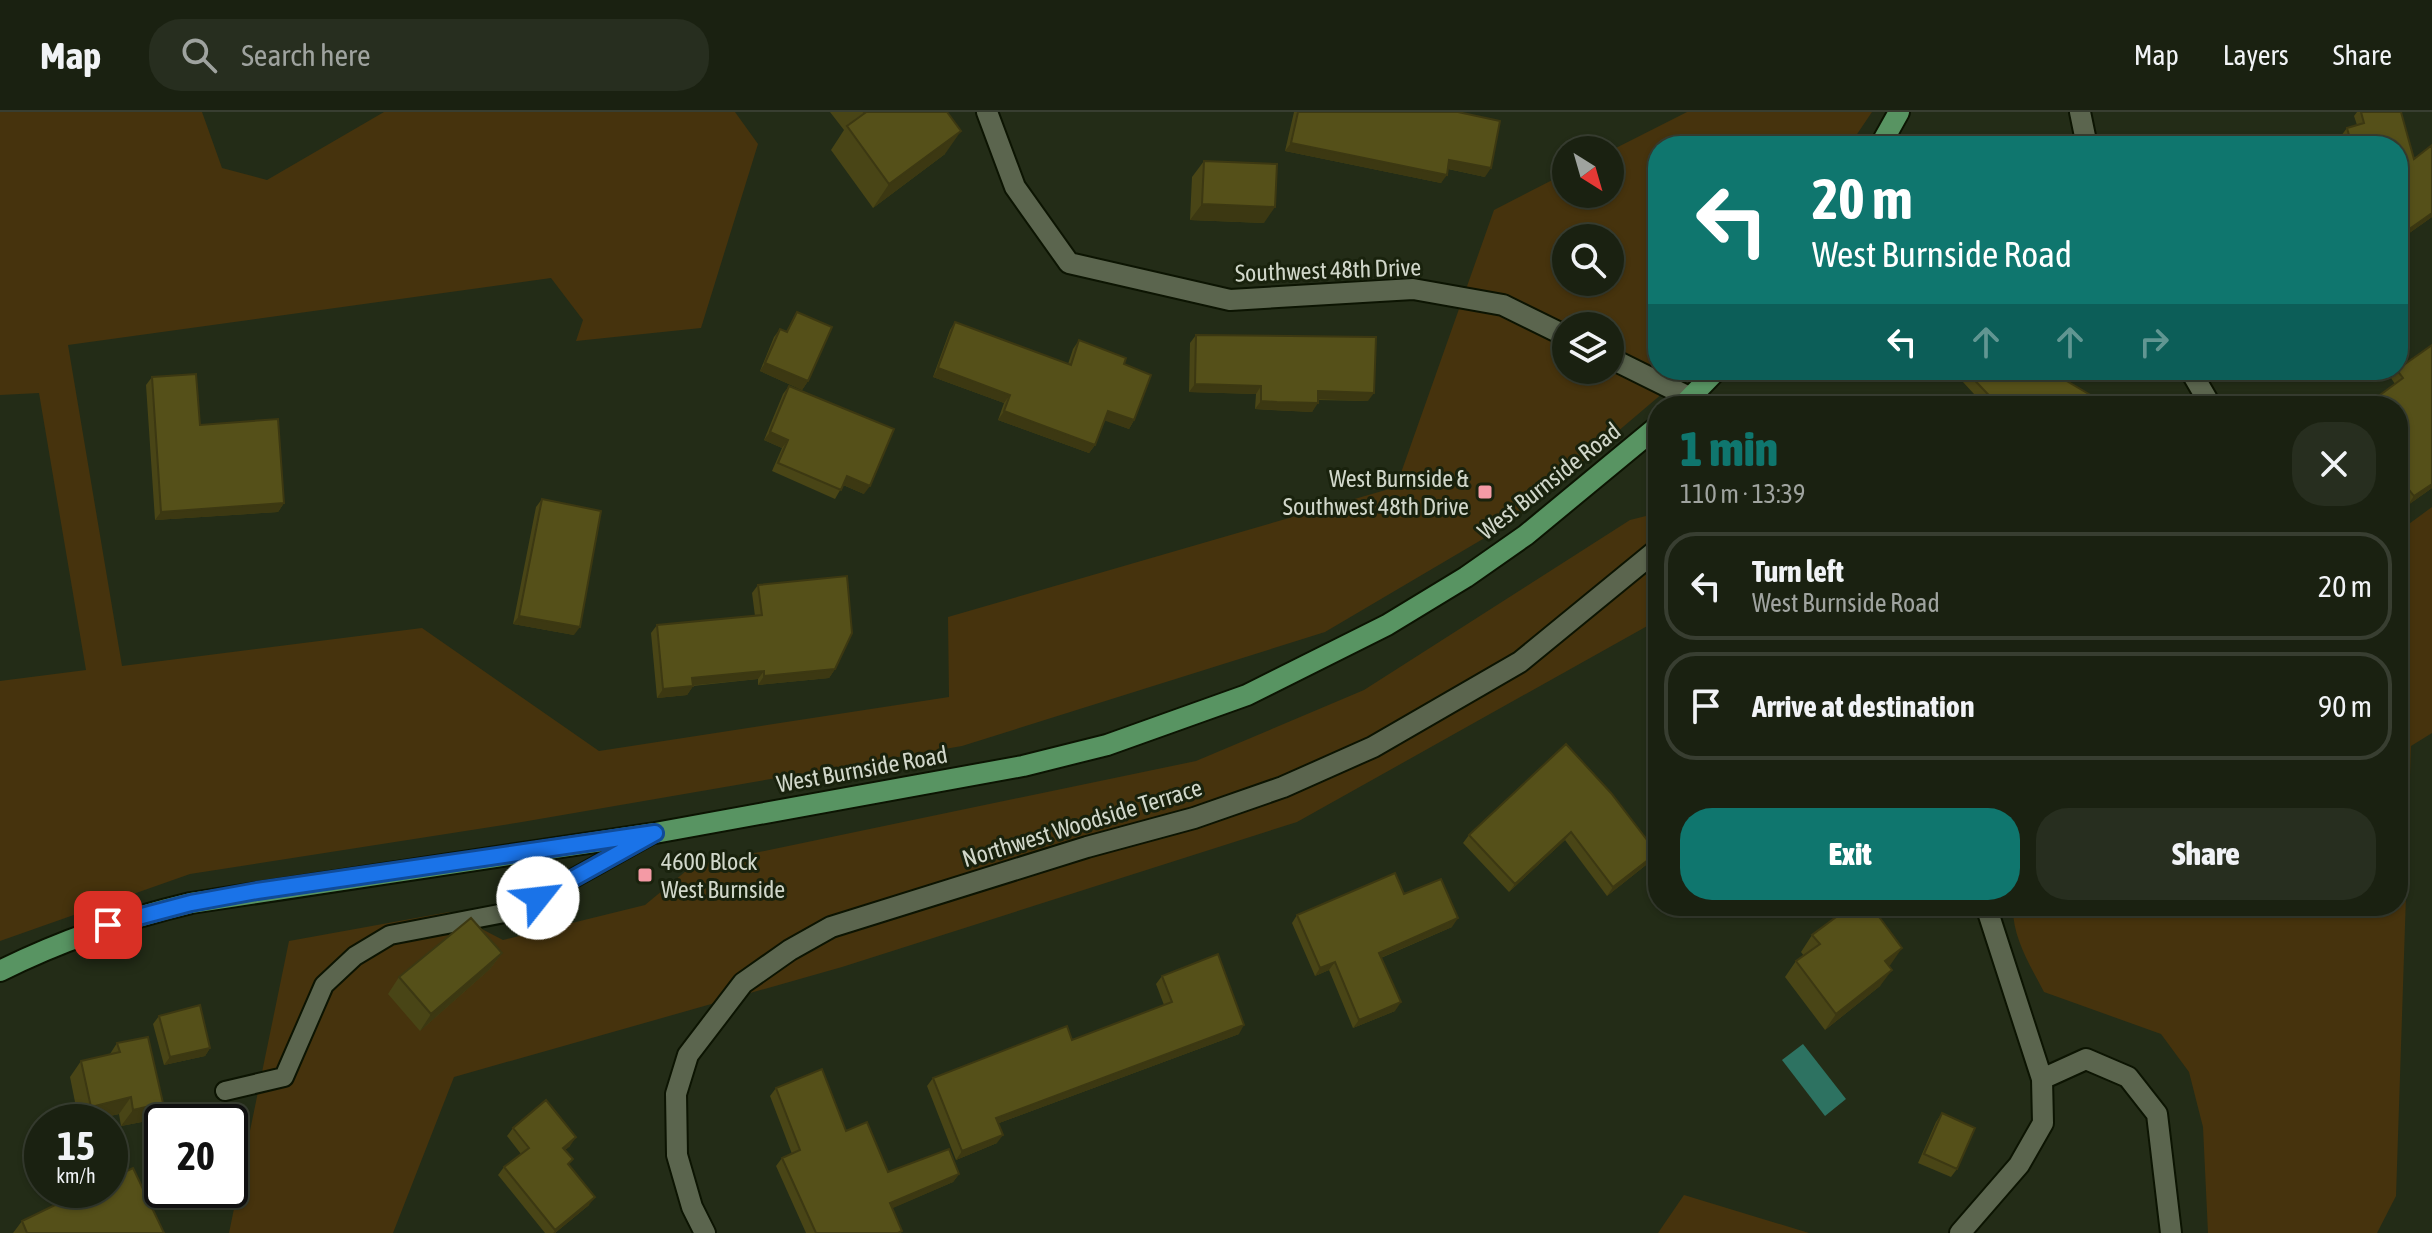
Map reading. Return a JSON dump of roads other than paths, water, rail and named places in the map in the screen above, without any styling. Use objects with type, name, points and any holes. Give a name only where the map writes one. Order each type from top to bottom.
[{"type":"main road","points":[[1886,136],[1899,112]]},
{"type":"main road","name":"West Burnside Road","points":[[0,971],[83,933],[191,903],[655,833],[1023,766],[1107,745],[1247,695],[1387,625],[1466,577],[1526,535],[1648,434]]},
{"type":"street","name":"Southwest 48th Drive","points":[[987,112],[1015,187],[1069,263],[1230,300],[1413,289],[1503,305],[1552,329]]},
{"type":"street","points":[[2080,112],[2085,136]]},
{"type":"street","points":[[1624,366],[1648,379]]},
{"type":"street","points":[[1651,380],[1680,396]]},
{"type":"street","name":"Northwest Woodside Terrace","points":[[705,1233],[692,1207],[677,1155],[676,1094],[688,1055],[733,995],[755,974],[831,927],[1087,847],[1194,818],[1283,787],[1373,747],[1520,662],[1648,557]]},
{"type":"street","points":[[1960,1233],[2019,1165],[2043,1123],[2042,1079],[1989,916]]},
{"type":"street","points":[[2042,1079],[2086,1059],[2128,1077],[2157,1114],[2171,1233]]},
{"type":"lane","points":[[225,1091],[284,1077],[324,985],[355,956],[390,935],[515,911],[655,833]]},
{"type":"water","points":[[1803,1044],[1846,1099],[1825,1116],[1782,1060]]},
{"type":"place","name":"West Burnside & Southwest 48th Drive","points":[[1485,492]]},
{"type":"place","name":"4600 Block West Burnside","points":[[645,875]]}]
